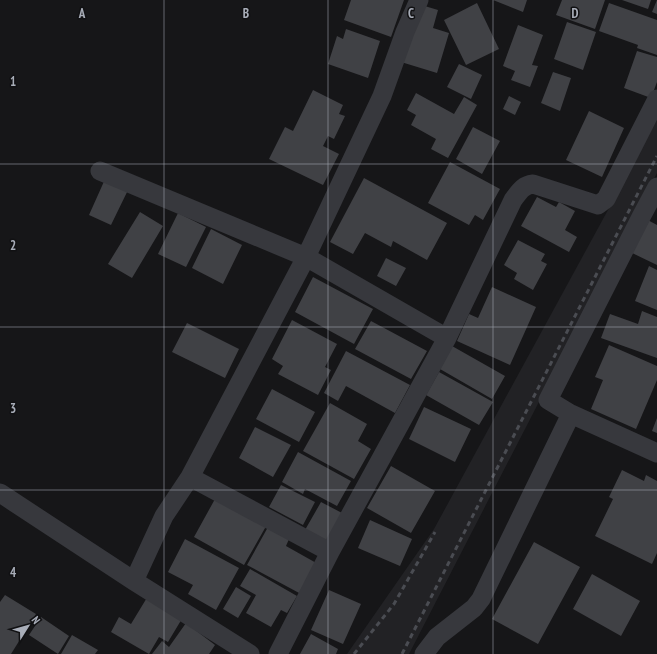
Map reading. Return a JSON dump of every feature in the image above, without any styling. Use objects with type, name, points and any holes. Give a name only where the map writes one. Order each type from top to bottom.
[{"type":"street","points":[[134,581],[164,516],[190,477],[306,257],[382,96],[405,32],[419,0]]},
{"type":"street","points":[[278,654],[330,552],[447,338],[513,200],[521,189],[528,184],[533,184],[598,205],[603,203],[606,200],[657,99]]},
{"type":"street","points":[[100,171],[306,257],[447,338]]},
{"type":"street","points":[[657,187],[640,216],[548,400],[571,414],[657,454]]},
{"type":"street","points":[[424,654],[437,637],[474,608],[481,599],[571,414]]},
{"type":"street","points":[[190,477],[330,552]]},
{"type":"street","points":[[0,493],[134,581],[250,654]]},
{"type":"shaded area","points":[[657,120],[657,173],[409,654],[347,654],[434,529]]},
{"type":"building","points":[[351,0],[404,0],[391,37],[344,20]]},
{"type":"building","points":[[493,0],[527,0],[523,12]]},
{"type":"building","points":[[562,0],[605,0],[595,29],[556,15]]},
{"type":"building","points":[[622,0],[651,0],[648,9]]},
{"type":"building","points":[[657,0],[657,14],[652,12]]},
{"type":"building","points":[[477,3],[499,49],[466,65],[444,20]]},
{"type":"building","points":[[609,3],[657,20],[657,55],[637,48],[638,45],[599,31]]},
{"type":"building","points":[[418,4],[438,10],[433,28],[449,33],[437,73],[401,62]]},
{"type":"building","points":[[567,22],[596,32],[583,70],[554,59]]},
{"type":"building","points":[[518,25],[543,35],[532,65],[538,66],[530,87],[511,80],[515,71],[503,66]]},
{"type":"building","points":[[346,29],[380,41],[368,78],[328,64],[337,36],[343,39]]},
{"type":"building","points":[[637,51],[657,57],[657,82],[651,98],[624,88]]},
{"type":"building","points":[[459,64],[482,75],[471,99],[447,87]]},
{"type":"building","points":[[553,72],[571,78],[560,111],[541,103]]},
{"type":"building","points":[[313,90],[343,105],[339,114],[345,116],[334,139],[328,136],[323,146],[339,154],[323,185],[269,159],[285,127],[293,131]]},
{"type":"building","points":[[416,93],[454,114],[464,97],[477,105],[448,158],[431,149],[436,139],[411,125],[416,115],[407,110]]},
{"type":"building","points":[[509,96],[521,102],[515,115],[503,109]]},
{"type":"building","points":[[589,111],[624,128],[602,177],[566,160]]},
{"type":"building","points":[[473,127],[500,141],[482,174],[456,159]]},
{"type":"building","points":[[450,162],[500,189],[483,220],[475,215],[469,225],[428,203]]},
{"type":"building","points":[[106,177],[129,188],[111,225],[89,215]]},
{"type":"building","points":[[364,178],[447,223],[427,260],[393,241],[391,247],[365,233],[353,254],[330,242]]},
{"type":"building","points":[[537,197],[556,207],[559,202],[575,211],[565,230],[577,237],[569,252],[521,226]]},
{"type":"building","points":[[140,212],[163,226],[132,278],[108,264]]},
{"type":"building","points":[[178,213],[206,227],[186,267],[158,254]]},
{"type":"building","points":[[644,218],[657,225],[657,265],[628,251]]},
{"type":"building","points":[[211,229],[242,245],[223,284],[192,268]]},
{"type":"building","points":[[518,240],[545,254],[541,261],[547,264],[533,290],[514,279],[517,273],[504,265]]},
{"type":"building","points":[[386,258],[406,268],[396,286],[377,276]]},
{"type":"building","points":[[649,266],[657,270],[657,310],[635,301]]},
{"type":"building","points":[[313,277],[373,309],[354,344],[295,312]]},
{"type":"building","points":[[492,287],[536,307],[510,365],[457,341],[469,314],[478,318]]},
{"type":"building","points":[[642,311],[657,317],[657,358],[601,338],[610,314],[638,324]]},
{"type":"building","points":[[292,320],[337,344],[325,367],[331,370],[318,395],[278,374],[283,366],[272,359]]},
{"type":"building","points":[[371,321],[427,351],[411,379],[355,349]]},
{"type":"building","points":[[187,323],[239,349],[225,378],[172,352]]},
{"type":"building","points":[[609,345],[657,366],[657,380],[636,429],[591,409],[603,380],[595,377]]},
{"type":"building","points":[[452,346],[505,376],[492,399],[440,369]]},
{"type":"building","points":[[346,351],[410,385],[395,413],[346,386],[338,401],[324,393]]},
{"type":"building","points":[[439,372],[493,402],[479,425],[426,395]]},
{"type":"building","points":[[272,389],[315,412],[299,442],[256,419]]},
{"type":"building","points":[[330,403],[367,424],[358,441],[371,449],[354,479],[303,451]]},
{"type":"building","points":[[424,407],[471,429],[455,462],[409,439]]},
{"type":"building","points":[[657,418],[657,433],[652,431]]},
{"type":"building","points":[[255,427],[291,445],[273,477],[239,458]]},
{"type":"building","points":[[298,452],[351,481],[337,506],[305,489],[303,494],[282,482]]},
{"type":"building","points":[[391,466],[435,491],[411,533],[367,508]]},
{"type":"building","points":[[622,470],[644,481],[646,475],[657,481],[657,553],[652,564],[595,536],[613,499],[609,497]]},
{"type":"building","points":[[281,485],[315,502],[303,525],[269,507]]},
{"type":"building","points":[[215,499],[269,521],[244,565],[194,537]]},
{"type":"building","points":[[321,502],[342,513],[326,542],[305,530]]},
{"type":"building","points":[[370,520],[412,539],[400,566],[358,548]]},
{"type":"building","points":[[268,527],[289,539],[286,546],[318,564],[301,594],[247,565]]},
{"type":"building","points":[[185,539],[239,568],[216,610],[188,594],[193,585],[168,572]]},
{"type":"building","points":[[534,542],[580,567],[538,644],[492,619]]},
{"type":"building","points":[[250,569],[297,596],[287,613],[281,610],[271,627],[246,613],[256,595],[240,586]]},
{"type":"building","points":[[592,574],[640,601],[621,636],[573,609]]},
{"type":"building","points":[[236,587],[251,596],[238,618],[223,609]]},
{"type":"building","points":[[329,590],[361,604],[343,644],[311,630]]},
{"type":"building","points":[[5,595],[36,614],[11,654],[0,654],[0,602]]},
{"type":"building","points":[[148,596],[183,617],[168,642],[159,637],[149,654],[111,632],[119,617],[131,624]]},
{"type":"building","points":[[41,617],[69,636],[58,654],[29,635]]},
{"type":"building","points":[[186,623],[215,645],[209,654],[152,654],[162,641],[169,647]]},
{"type":"building","points":[[311,634],[338,649],[336,654],[300,654]]},
{"type":"building","points":[[72,635],[98,650],[95,654],[61,654]]},
{"type":"railway","points":[[402,654],[657,156]]},
{"type":"railway","points":[[354,654],[394,604],[435,532]]}]
